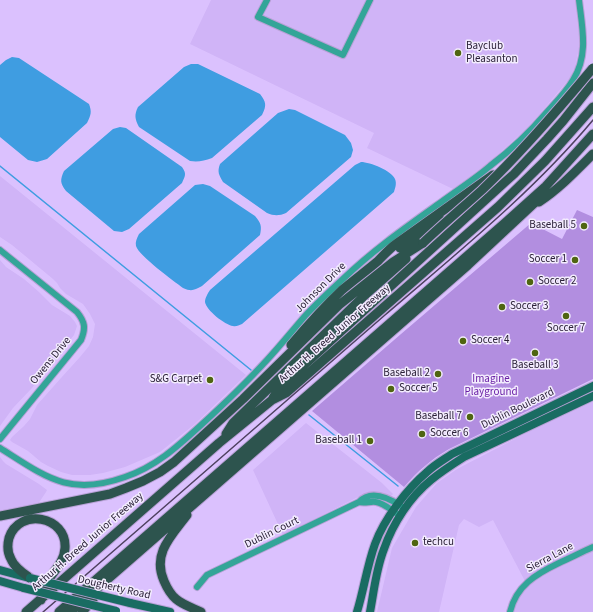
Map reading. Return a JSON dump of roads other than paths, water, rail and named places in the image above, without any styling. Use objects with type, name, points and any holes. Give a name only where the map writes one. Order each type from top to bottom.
[{"type":"highway","points":[[0,516],[100,496],[126,488],[160,472],[174,462],[267,376],[339,305],[423,243],[483,189],[554,114],[593,68]]},
{"type":"highway","points":[[267,376],[304,329],[342,291],[378,260],[385,252],[487,180],[511,161],[540,134],[593,74]]},
{"type":"highway","points":[[378,260],[435,226],[514,174],[563,121],[593,83]]},
{"type":"highway","name":"Arthur H. Breed Junior Freeway","points":[[26,612],[219,444],[272,400],[286,393],[498,207],[545,161],[593,107]]},
{"type":"highway","points":[[59,612],[505,223],[546,186],[593,134]]},
{"type":"highway","points":[[70,612],[462,270],[534,204],[593,142]]},
{"type":"highway","points":[[534,204],[540,202],[555,190],[593,154]]},
{"type":"highway","points":[[272,400],[280,387],[504,180]]},
{"type":"highway","points":[[219,444],[233,424],[395,265]]},
{"type":"highway","points":[[194,505],[165,546],[160,562],[163,578],[171,594],[177,600],[201,612]]},
{"type":"highway","points":[[30,578],[15,566],[11,560],[8,552],[8,544],[11,534],[17,526],[36,518],[47,520],[55,525],[60,531],[64,539],[65,548],[61,563],[43,589],[41,600]]},
{"type":"highway","points":[[82,612],[89,603],[159,540],[170,525]]},
{"type":"main road","name":"Dublin Boulevard","points":[[357,612],[375,542],[393,511],[417,481],[435,465],[452,454],[593,386]]},
{"type":"main road","name":"Dublin Boulevard","points":[[370,612],[383,550],[391,532],[415,495],[430,480],[464,457],[593,396]]},
{"type":"main road","points":[[475,452],[475,447],[500,434],[501,430]]},
{"type":"main road","name":"Dougherty Road","points":[[0,570],[130,604],[170,612]]},
{"type":"main road","points":[[0,581],[118,612]]},
{"type":"street","points":[[267,0],[258,17],[343,55],[370,0]]},
{"type":"street","name":"Johnson Drive","points":[[0,448],[58,481],[70,484],[86,485],[104,484],[128,476],[151,465],[177,447],[252,377],[305,317],[344,277],[388,240],[489,168],[539,121],[568,88],[579,70],[584,46],[584,35],[579,0]]},
{"type":"street","name":"Owens Drive","points":[[0,250],[77,312],[82,318],[84,333],[81,340],[0,439]]},
{"type":"street","name":"Dublin Court","points":[[197,587],[208,575],[359,502],[363,498],[370,495],[380,495],[392,500],[405,509]]},
{"type":"street","name":"Dublin Court","points":[[359,502],[364,503],[375,501],[386,506],[400,516]]},
{"type":"street","name":"Sierra Lane","points":[[510,612],[511,606],[520,589],[532,578],[545,570],[593,547]]},
{"type":"water","points":[[12,57],[19,58],[89,104],[91,111],[87,123],[47,159],[37,162],[28,160],[0,137],[0,65]]},
{"type":"water","points":[[191,64],[198,64],[260,94],[264,99],[265,104],[265,109],[262,115],[212,158],[204,161],[190,161],[139,127],[136,117],[138,107],[184,67]]},
{"type":"water","points":[[289,109],[295,110],[345,135],[351,143],[353,150],[351,157],[286,213],[274,215],[267,213],[223,182],[219,169],[220,164],[278,113]]},
{"type":"water","points":[[120,127],[126,128],[182,167],[185,173],[182,183],[129,229],[122,232],[114,231],[66,191],[61,181],[64,171],[113,129]]},
{"type":"water","points":[[361,162],[370,164],[390,173],[395,179],[396,183],[394,192],[242,324],[235,326],[230,325],[212,313],[205,302],[210,290],[355,165]]},
{"type":"water","points":[[203,184],[210,186],[255,216],[259,221],[261,232],[260,235],[202,286],[189,290],[183,288],[143,256],[136,246],[136,243],[139,234],[195,185]]},
{"type":"waterway","points":[[0,166],[251,370]]},
{"type":"waterway","points":[[309,415],[398,486]]},
{"type":"railway","points":[[43,612],[493,222],[545,173],[593,120]]},
{"type":"place","name":"Bayclub Pleasanton","points":[[458,53]]},
{"type":"place","name":"Baseball 5","points":[[584,226]]},
{"type":"place","name":"Soccer 1","points":[[575,260]]},
{"type":"place","name":"Soccer 2","points":[[530,282]]},
{"type":"place","name":"Soccer 3","points":[[502,307]]},
{"type":"place","name":"Soccer 7","points":[[566,316]]},
{"type":"place","name":"Soccer 4","points":[[463,341]]},
{"type":"place","name":"Baseball 3","points":[[535,353]]},
{"type":"place","name":"Baseball 2","points":[[438,374]]},
{"type":"place","name":"S&G Carpet","points":[[210,380]]},
{"type":"place","name":"Soccer 5","points":[[391,389]]},
{"type":"place","name":"Baseball 7","points":[[470,417]]},
{"type":"place","name":"Soccer 6","points":[[422,434]]},
{"type":"place","name":"Baseball 1","points":[[370,441]]},
{"type":"place","name":"techcu","points":[[415,543]]},
{"type":"park label","name":"Imagine Playground","points":[[491,386]]}]
